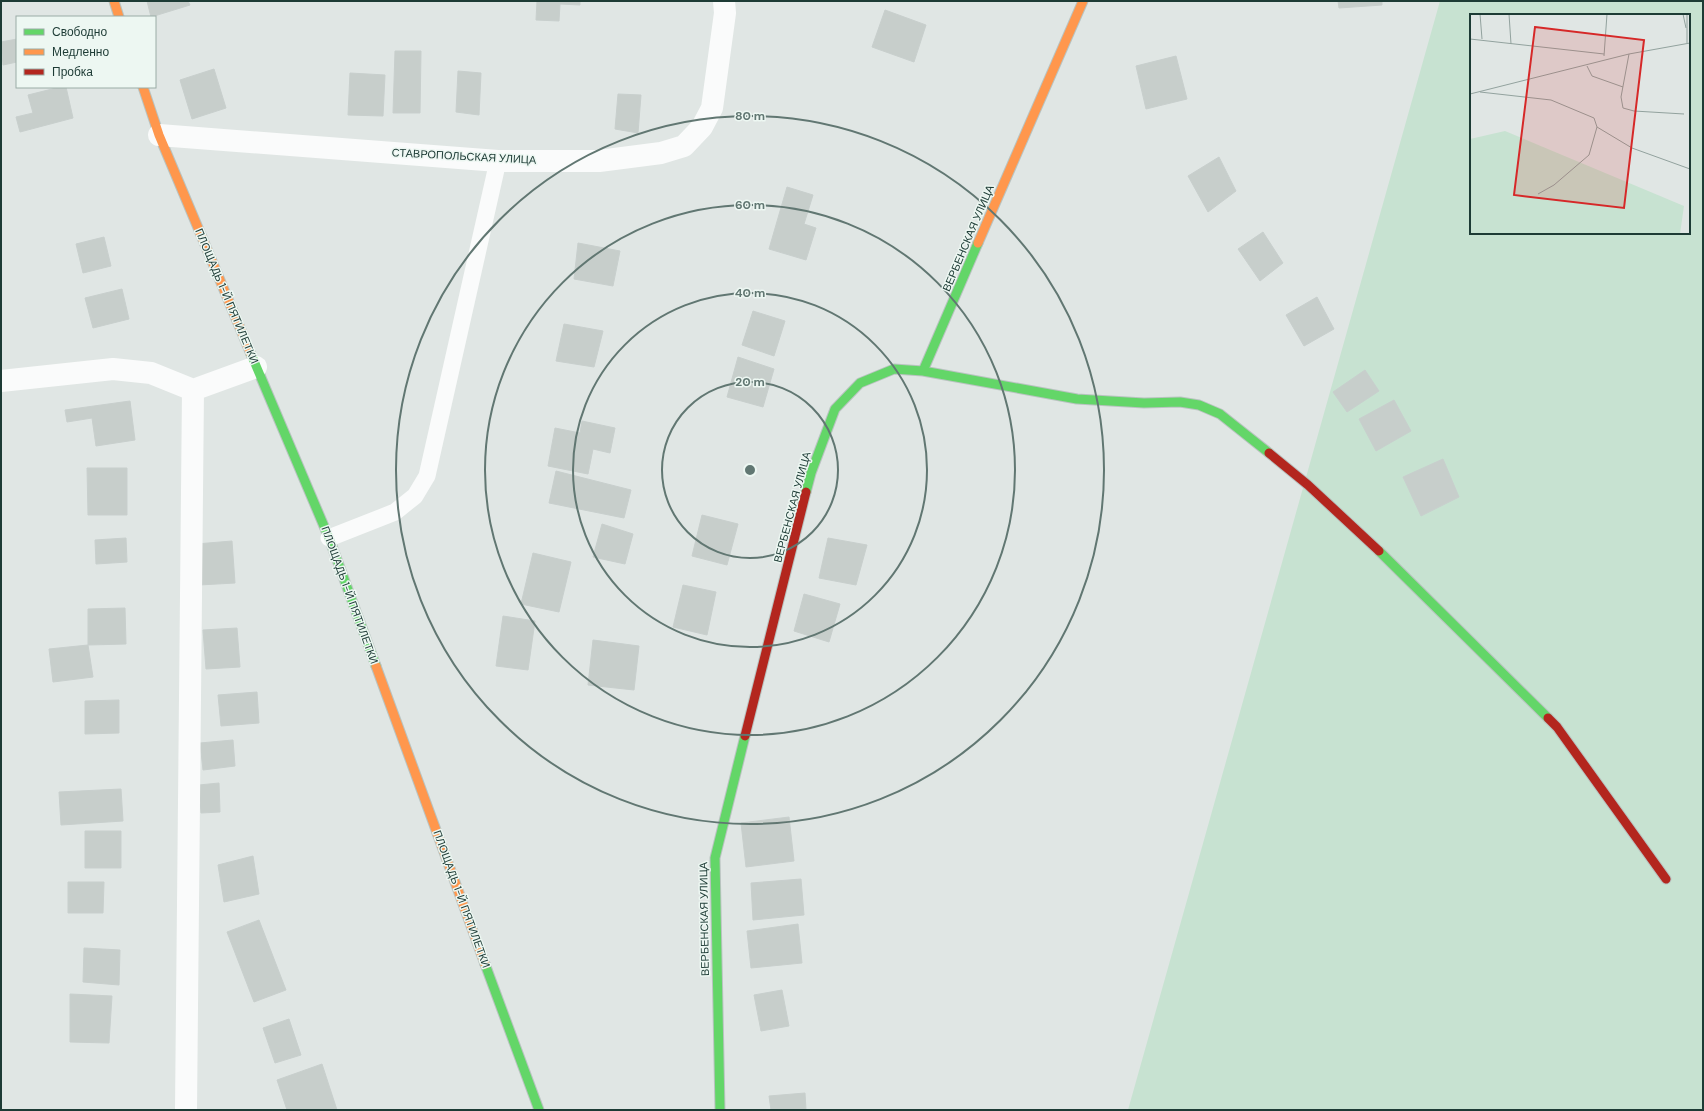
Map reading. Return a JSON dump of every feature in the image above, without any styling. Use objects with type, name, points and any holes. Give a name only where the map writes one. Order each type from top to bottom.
[{"type":"street","points":[[114,1],[119,16]]},
{"type":"street","name":"СТАВРОПОЛЬСКАЯ УЛИЦА","points":[[159,135],[498,161],[599,161],[661,153],[684,146],[702,127],[712,108],[725,13],[724,1]]},
{"type":"street","name":"ВЕРБЕНСКАЯ УЛИЦА","points":[[720,1110],[715,858],[812,473],[835,409],[860,383],[894,369],[923,371],[1083,1]]},
{"type":"street","name":"ПЛОЩАДЬ 1-Й ПЯТИЛЕТКИ","points":[[143,88],[159,135],[329,538],[540,1110]]},
{"type":"street","points":[[1,381],[113,369],[151,374],[193,390],[256,367]]},
{"type":"street","points":[[923,371],[1077,399],[1180,402],[1199,406],[1220,414],[1308,485],[1391,562],[1557,726],[1666,879]]},
{"type":"street","points":[[186,1110],[193,390]]},
{"type":"lane","points":[[329,538],[395,512],[415,496],[427,476],[498,161]]},
{"type":"green space","points":[[1440,1],[1703,1],[1703,1110],[1128,1110]]},
{"type":"building","points":[[147,1],[188,1],[190,5],[154,16],[151,16]]},
{"type":"building","points":[[537,1],[580,1],[580,5],[560,4],[559,21],[536,20]]},
{"type":"building","points":[[1338,1],[1382,1],[1382,5],[1339,8]]},
{"type":"building","points":[[885,10],[926,25],[914,62],[872,47]]},
{"type":"building","points":[[16,39],[16,62],[3,65],[1,42]]},
{"type":"building","points":[[395,51],[421,51],[420,113],[393,113]]},
{"type":"building","points":[[1176,56],[1187,99],[1146,109],[1136,66]]},
{"type":"building","points":[[214,69],[226,108],[192,119],[180,80]]},
{"type":"building","points":[[458,71],[481,73],[479,115],[456,112]]},
{"type":"building","points":[[350,73],[385,75],[383,116],[348,115]]},
{"type":"building","points":[[56,88],[66,88],[73,118],[20,132],[16,117],[33,113],[28,95]]},
{"type":"building","points":[[618,94],[641,95],[638,133],[615,129]]},
{"type":"building","points":[[1219,157],[1236,191],[1208,212],[1188,176]]},
{"type":"building","points":[[787,187],[813,195],[804,224],[816,228],[806,260],[769,249]]},
{"type":"building","points":[[1263,232],[1283,263],[1260,281],[1238,249]]},
{"type":"building","points":[[104,237],[111,266],[83,273],[76,244]]},
{"type":"building","points":[[578,243],[620,251],[613,286],[574,279]]},
{"type":"building","points":[[122,289],[129,319],[93,328],[85,298]]},
{"type":"building","points":[[1317,297],[1334,329],[1304,346],[1286,315]]},
{"type":"building","points":[[753,311],[785,321],[774,356],[742,345]]},
{"type":"building","points":[[564,324],[603,331],[594,367],[556,361]]},
{"type":"building","points":[[738,357],[774,369],[763,407],[727,397]]},
{"type":"building","points":[[1365,370],[1379,391],[1347,412],[1333,392]]},
{"type":"building","points":[[1394,400],[1411,431],[1376,451],[1359,419]]},
{"type":"building","points":[[130,401],[135,440],[96,446],[92,418],[67,422],[65,410]]},
{"type":"building","points":[[582,421],[615,428],[610,453],[593,449],[588,474],[548,466],[555,428],[580,433]]},
{"type":"building","points":[[1443,459],[1459,497],[1421,516],[1403,477]]},
{"type":"building","points":[[87,468],[127,468],[127,515],[88,515]]},
{"type":"building","points":[[556,471],[631,490],[624,518],[549,503]]},
{"type":"building","points":[[702,515],[738,524],[727,565],[692,556]]},
{"type":"building","points":[[602,524],[633,534],[625,564],[593,557]]},
{"type":"building","points":[[126,538],[127,562],[96,564],[95,540]]},
{"type":"building","points":[[828,538],[867,545],[856,585],[819,578]]},
{"type":"building","points":[[232,541],[235,583],[199,585],[196,544]]},
{"type":"building","points":[[533,553],[571,562],[559,612],[521,604]]},
{"type":"building","points":[[683,585],[716,592],[707,635],[673,627]]},
{"type":"building","points":[[804,594],[840,604],[829,642],[794,631]]},
{"type":"building","points":[[125,608],[126,644],[88,645],[88,609]]},
{"type":"building","points":[[503,616],[535,621],[528,670],[496,666]]},
{"type":"building","points":[[237,628],[240,667],[206,669],[203,630]]},
{"type":"building","points":[[593,640],[639,646],[634,690],[588,685]]},
{"type":"building","points":[[88,645],[93,677],[53,682],[49,649]]},
{"type":"building","points":[[257,692],[259,723],[221,726],[218,695]]},
{"type":"building","points":[[119,700],[119,733],[85,734],[85,701]]},
{"type":"building","points":[[233,740],[235,766],[203,770],[200,743]]},
{"type":"building","points":[[219,783],[220,812],[201,813],[199,785]]},
{"type":"building","points":[[121,789],[123,821],[61,825],[59,792]]},
{"type":"building","points":[[789,817],[794,861],[746,867],[741,823]]},
{"type":"building","points":[[85,831],[121,831],[121,868],[85,868]]},
{"type":"building","points":[[253,856],[259,894],[224,902],[218,865]]},
{"type":"building","points":[[801,879],[804,915],[753,920],[751,883]]},
{"type":"building","points":[[68,882],[104,882],[103,913],[68,913]]},
{"type":"building","points":[[259,920],[286,990],[254,1002],[227,932]]},
{"type":"building","points":[[798,924],[802,963],[751,968],[747,931]]},
{"type":"building","points":[[84,948],[120,950],[119,985],[83,982]]},
{"type":"building","points":[[782,990],[789,1026],[761,1031],[754,995]]},
{"type":"building","points":[[70,994],[112,996],[109,1043],[70,1042]]},
{"type":"building","points":[[289,1019],[301,1055],[275,1063],[263,1028]]},
{"type":"building","points":[[322,1064],[337,1110],[287,1110],[277,1080]]},
{"type":"building","points":[[805,1093],[806,1110],[771,1110],[769,1096]]},
{"type":"traffic: fast","points":[[806,492],[811,473],[835,409],[860,383],[894,369],[923,371],[978,243]]},
{"type":"traffic: fast","points":[[251,354],[329,538],[376,666]]},
{"type":"traffic: fast","points":[[923,371],[1077,399],[1144,403],[1180,402],[1199,405],[1220,414],[1269,453]]},
{"type":"traffic: fast","points":[[1379,551],[1548,718]]},
{"type":"traffic: fast","points":[[720,1110],[715,858],[745,736]]},
{"type":"traffic: fast","points":[[485,964],[539,1110]]},
{"type":"traffic: slow","points":[[114,1],[119,16]]},
{"type":"traffic: slow","points":[[978,243],[1083,1]]},
{"type":"traffic: slow","points":[[143,88],[159,135],[251,354]]},
{"type":"traffic: slow","points":[[376,666],[485,964]]},
{"type":"traffic: jam","points":[[1269,453],[1308,485],[1379,551]]},
{"type":"traffic: jam","points":[[745,736],[806,492]]},
{"type":"traffic: jam","points":[[1548,718],[1557,727],[1666,879]]}]
